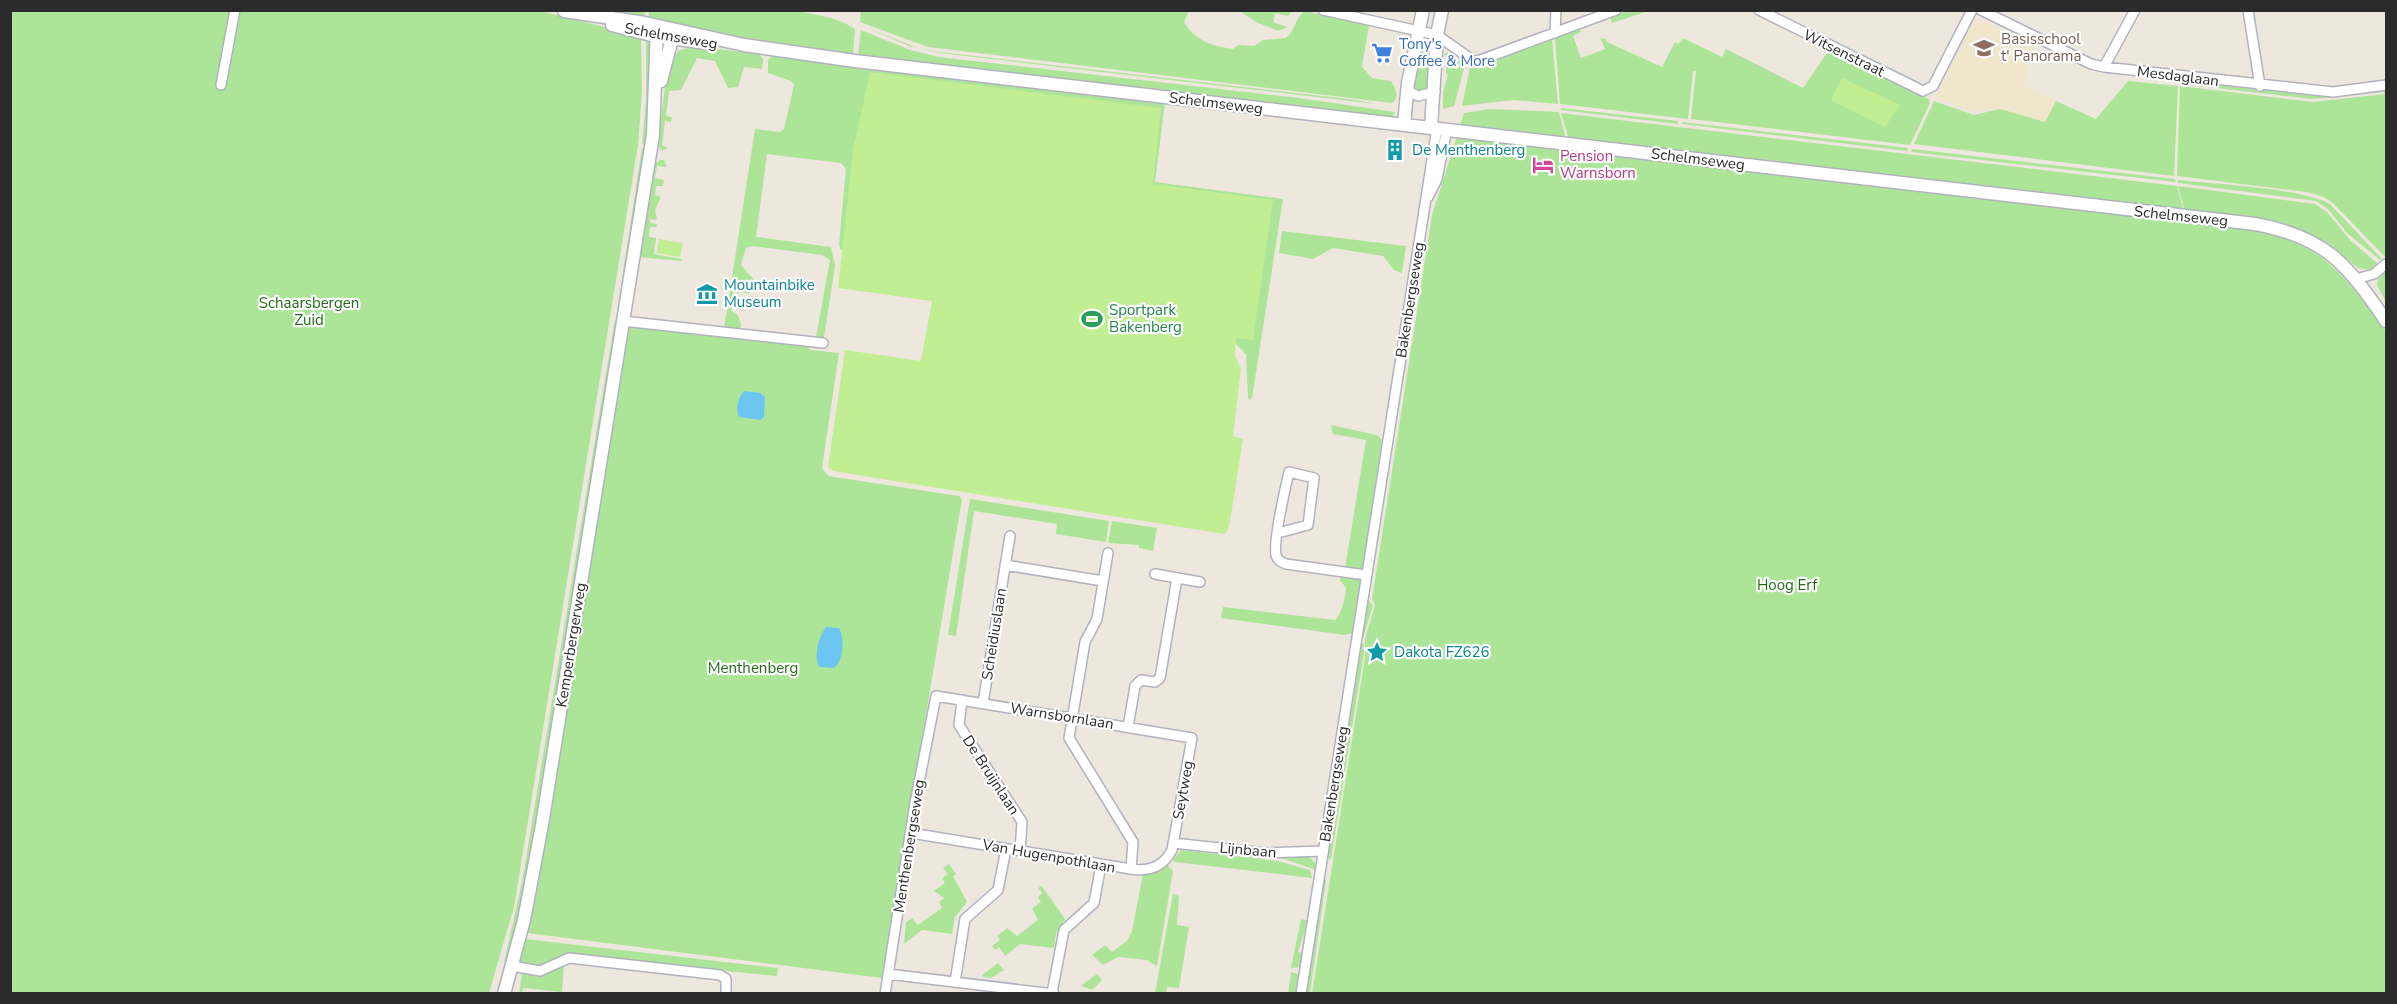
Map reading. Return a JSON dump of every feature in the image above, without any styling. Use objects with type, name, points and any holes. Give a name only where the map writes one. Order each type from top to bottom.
[{"type":"main road","points":[[1404,124],[1423,10]]},
{"type":"main road","name":"Bakenbergseweg","points":[[1438,128],[1435,92],[1437,35],[1442,10]]},
{"type":"main road","name":"Schelmseweg","points":[[563,11],[656,31],[855,61],[2255,224],[2285,230],[2321,246],[2340,261],[2356,279],[2386,321]]},
{"type":"main road","name":"Kemperbergerweg","points":[[656,31],[656,100]]},
{"type":"main road","name":"Kemperbergerweg","points":[[504,993],[528,904],[623,321],[656,100],[674,34]]},
{"type":"main road","name":"Schelmseweg","points":[[2375,303],[2386,311]]},
{"type":"street","points":[[221,85],[235,10]]},
{"type":"street","points":[[1323,10],[1437,35],[1475,62],[1616,10]]},
{"type":"street","points":[[1555,33],[1556,10]]},
{"type":"street","name":"Witsenstraat","points":[[1759,10],[1919,90],[1931,89],[1972,10]]},
{"type":"street","name":"Mesdaglaan","points":[[1981,10],[2091,64],[2104,68],[2333,92],[2386,85]]},
{"type":"street","points":[[2104,68],[2135,10]]},
{"type":"street","points":[[2248,10],[2260,86]]},
{"type":"street","points":[[1408,90],[1418,96],[1435,92]]},
{"type":"street","name":"Bakenbergseweg","points":[[1301,993],[1426,202],[1437,179],[1438,128]]},
{"type":"street","points":[[2356,279],[2374,274],[2386,264]]},
{"type":"street","points":[[623,321],[823,343]]},
{"type":"street","points":[[1278,533],[1308,525],[1314,478],[1289,472],[1278,533],[1276,554],[1278,560],[1286,564],[1366,575]]},
{"type":"street","name":"Scheidiuslaan","points":[[983,703],[1010,536]]},
{"type":"street","points":[[1107,553],[1097,619],[1085,642],[1071,717],[1070,743],[1133,842],[1131,870]]},
{"type":"street","points":[[1005,565],[1103,581]]},
{"type":"street","points":[[1155,574],[1200,582]]},
{"type":"street","points":[[1128,727],[1138,682],[1155,682],[1160,678],[1177,578]]},
{"type":"street","name":"Warnsbornlaan","points":[[933,698],[938,695],[1192,738]]},
{"type":"street","name":"Menthenbergseweg","points":[[885,993],[933,698]]},
{"type":"street","name":"De Bruijnlaan","points":[[962,700],[959,725],[1022,822],[1020,851]]},
{"type":"street","name":"Seytweg","points":[[1173,843],[1192,738]]},
{"type":"street","name":"Van Hugenpothlaan","points":[[911,832],[1143,871],[1156,866],[1170,854],[1173,843]]},
{"type":"street","name":"Lijnbaan","points":[[1173,843],[1266,853],[1323,851]]},
{"type":"street","points":[[955,982],[964,919],[998,890],[1006,849]]},
{"type":"street","points":[[888,974],[1025,992],[1053,993],[1064,930],[1094,903],[1101,865]]},
{"type":"street","points":[[512,966],[540,971],[569,958],[720,975],[726,979],[726,993]]},
{"type":"shaded area","points":[[1976,18],[2034,46],[2024,85],[2056,101],[2045,122],[2012,115],[1997,108],[1974,112],[1935,98]]},
{"type":"green space","points":[[756,9],[813,14],[837,20],[855,29],[853,54],[811,50],[648,20],[649,11]]},
{"type":"green space","name":"Schaarsbergen Zuid","points":[[536,10],[641,36],[642,91],[638,145],[514,907],[489,993],[11,993],[10,11]]},
{"type":"green space","points":[[861,10],[1189,11],[1184,22],[1193,34],[1212,44],[1233,49],[1238,45],[1254,46],[1263,40],[1286,38],[1305,11],[1369,25],[1362,67],[1372,78],[1391,81],[1397,95],[1392,103],[928,47],[860,22]]},
{"type":"green space","points":[[599,11],[645,11],[644,19]]},
{"type":"green space","points":[[1240,11],[1292,11],[1288,16],[1275,13],[1273,22],[1287,27],[1278,31],[1256,22]]},
{"type":"green space","points":[[1628,11],[1648,11],[1612,23],[1610,17]]},
{"type":"green space","points":[[865,27],[918,48],[940,52],[1376,104],[940,53],[909,46]]},
{"type":"green space","points":[[1579,29],[1581,32],[1573,36],[1581,58],[1605,49],[1601,39],[1605,38],[1607,42],[1662,67],[1675,42],[1678,44],[1683,38],[1722,57],[1726,49],[1803,88],[1829,50],[1929,99],[1930,103],[1910,145],[1691,119],[1696,71],[1693,71],[1688,119],[1560,104],[1555,38]]},
{"type":"green space","points":[[861,30],[910,50],[939,57],[1299,98],[1395,112],[1391,118],[860,57],[858,55]]},
{"type":"green space","points":[[646,38],[651,45],[646,146],[642,144],[646,100]]},
{"type":"green space","points":[[1425,39],[1431,43],[1430,88],[1424,91],[1416,90],[1414,85],[1420,48]]},
{"type":"green space","points":[[1552,39],[1558,104],[1513,100],[1462,106],[1470,67]]},
{"type":"green space","points":[[694,46],[759,54],[763,59],[762,69],[744,67],[738,87],[728,88],[715,61],[697,58],[681,90],[669,91],[666,116],[672,117],[671,122],[665,121],[662,145],[668,148],[661,151],[657,142],[668,68],[678,51]]},
{"type":"green space","points":[[1447,52],[1465,65],[1454,106],[1443,109],[1443,93],[1448,74],[1446,74],[1447,57],[1444,55]]},
{"type":"green space","points":[[772,56],[1165,102],[1155,182],[1283,199],[1252,398],[1249,400],[1248,397],[1246,354],[1234,342],[841,250],[839,245],[846,169],[841,163],[767,154],[756,237],[831,247],[835,266],[824,337],[816,337],[830,260],[822,255],[752,246],[746,248],[741,265],[762,289],[749,293],[734,292],[731,311],[738,315],[741,325],[739,331],[724,329],[755,129],[780,132],[784,129],[794,85],[791,81],[768,73],[768,60]]},
{"type":"green space","name":"Sportpark Bakenberg","points":[[870,72],[1161,108],[1153,184],[1273,200],[1253,340],[1236,338],[1235,356],[1241,369],[1233,436],[1243,439],[1229,527],[1225,534],[833,471],[828,467],[845,350],[921,361],[932,301],[838,288],[853,150]]},
{"type":"green space","points":[[1842,78],[1900,105],[1885,127],[1831,100]]},
{"type":"green space","points":[[2128,81],[2178,86],[2174,176],[1914,144],[1934,101],[1974,115],[2000,109],[2045,122],[2056,101],[2096,119]]},
{"type":"green space","points":[[2181,81],[2314,96],[2386,89],[2386,92],[2313,99],[2180,84]]},
{"type":"green space","points":[[2180,86],[2312,102],[2386,94],[2386,258],[2333,203],[2324,197],[2307,192],[2177,176]]},
{"type":"green space","points":[[1561,108],[1678,121],[1678,124],[1561,110]]},
{"type":"green space","points":[[1491,109],[1559,112],[1566,139],[1460,125],[1464,113]]},
{"type":"green space","points":[[1561,113],[2177,186],[2184,212],[1569,140]]},
{"type":"green space","points":[[1682,122],[1908,148],[1907,151],[1682,124]]},
{"type":"green space","name":"Hoog Erf","points":[[1457,136],[2254,229],[2300,244],[2332,266],[2358,294],[2386,331],[2386,993],[1312,994],[1365,657],[1365,639],[1375,605],[1372,599],[1432,215]]},
{"type":"green space","points":[[642,148],[645,148],[620,311],[617,312]]},
{"type":"green space","points":[[1912,149],[2175,179],[2176,182],[1911,152]]},
{"type":"green space","points":[[659,160],[664,160],[666,167],[657,166],[655,178],[664,180],[663,186],[656,186],[655,195],[661,197],[655,210],[657,220],[650,219],[650,223],[657,224],[656,227],[650,227],[649,237],[656,238],[654,254],[682,259],[682,261],[638,257],[655,161],[658,163]]},
{"type":"green space","points":[[2177,180],[2281,191],[2319,199],[2331,205],[2382,259],[2380,260],[2347,233],[2328,209],[2316,201],[2178,183]]},
{"type":"green space","points":[[2178,186],[2315,204],[2327,212],[2351,241],[2379,265],[2370,270],[2358,268],[2325,241],[2289,226],[2185,212]]},
{"type":"green space","points":[[1282,231],[1406,246],[1402,273],[1394,270],[1383,256],[1333,248],[1313,259],[1279,253]]},
{"type":"green space","points":[[659,239],[683,243],[680,257],[657,253]]},
{"type":"green space","points":[[2386,271],[2386,302],[2377,285],[2378,279]]},
{"type":"green space","points":[[615,319],[618,323],[532,858],[508,963],[504,962],[522,883]]},
{"type":"green space","name":"Menthenberg","points":[[635,326],[806,345],[810,350],[839,353],[822,468],[828,476],[959,496],[962,499],[882,978],[527,933],[627,329]]},
{"type":"green space","points":[[1331,425],[1377,435],[1382,440],[1363,569],[1345,568],[1366,440],[1333,434]]},
{"type":"green space","points":[[970,499],[1109,521],[1106,542],[1056,534],[1057,524],[974,511],[956,636],[948,635]]},
{"type":"green space","points":[[1112,521],[1157,528],[1153,551],[1139,548],[1139,545],[1108,543]]},
{"type":"green space","points":[[1343,573],[1361,580],[1353,633],[1344,635],[1221,618],[1223,607],[1335,620],[1345,596],[1346,588],[1340,580]]},
{"type":"green space","points":[[1367,600],[1373,605],[1363,639],[1362,636]]},
{"type":"green space","points":[[1364,643],[1331,859],[1327,858],[1360,645]]},
{"type":"green space","points":[[1181,850],[1278,861],[1310,870],[1312,878],[1175,862],[1173,860]]},
{"type":"green space","points":[[1309,856],[1315,863],[1316,870],[1278,857]]},
{"type":"green space","points":[[949,864],[956,874],[953,876],[967,902],[955,917],[952,934],[922,930],[904,944],[906,922],[912,918],[918,925],[942,908],[939,902],[944,898],[934,891],[945,883],[942,878],[948,874],[943,868]]},
{"type":"green space","points":[[1167,864],[1173,871],[1157,966],[1147,960],[1118,957],[1103,965],[1092,955],[1105,945],[1112,952],[1128,940],[1132,931],[1143,874]]},
{"type":"green space","points":[[1327,874],[1310,993],[1305,994],[1323,880],[1326,880]]},
{"type":"green space","points":[[1042,886],[1065,919],[1056,933],[1054,948],[1020,944],[1005,956],[999,947],[996,950],[992,946],[1000,940],[997,936],[1007,928],[1017,936],[1038,920],[1032,908],[1041,902],[1038,897],[1042,893],[1038,888]]},
{"type":"green space","points":[[1173,894],[1179,896],[1177,925],[1189,927],[1179,988],[1167,987],[1166,993],[1155,993]]},
{"type":"green space","points":[[1301,919],[1308,921],[1298,952],[1303,953],[1301,967],[1291,968]]},
{"type":"green space","points":[[525,939],[778,968],[777,976],[569,955],[541,968],[519,962]]},
{"type":"green space","points":[[564,963],[562,992],[523,988],[522,993],[519,994],[522,974],[541,974]]},
{"type":"green space","points":[[998,963],[1004,970],[991,978],[983,977],[982,975]]},
{"type":"green space","points":[[1291,972],[1300,975],[1297,993],[1288,994]]},
{"type":"green space","points":[[1097,974],[1102,980],[1092,990],[1081,986]]},
{"type":"water","points":[[745,391],[760,393],[765,397],[764,417],[760,420],[739,417],[738,403]]},
{"type":"water","points":[[826,627],[839,628],[841,632],[842,650],[834,668],[819,667],[817,663],[818,647]]},
{"type":"place","name":"Basisschool t' Panorama","points":[[1984,48]]},
{"type":"place","name":"Tony's Coffee & More","points":[[1382,53]]},
{"type":"place","name":"De Menthenberg","points":[[1395,150]]},
{"type":"place","name":"Pension Warnsborn","points":[[1543,165]]},
{"type":"place","name":"Mountainbike Museum","points":[[707,294]]},
{"type":"place","name":"Sportpark Bakenberg","points":[[1092,319]]},
{"type":"place","name":"Dakota FZ626","points":[[1377,652]]}]
